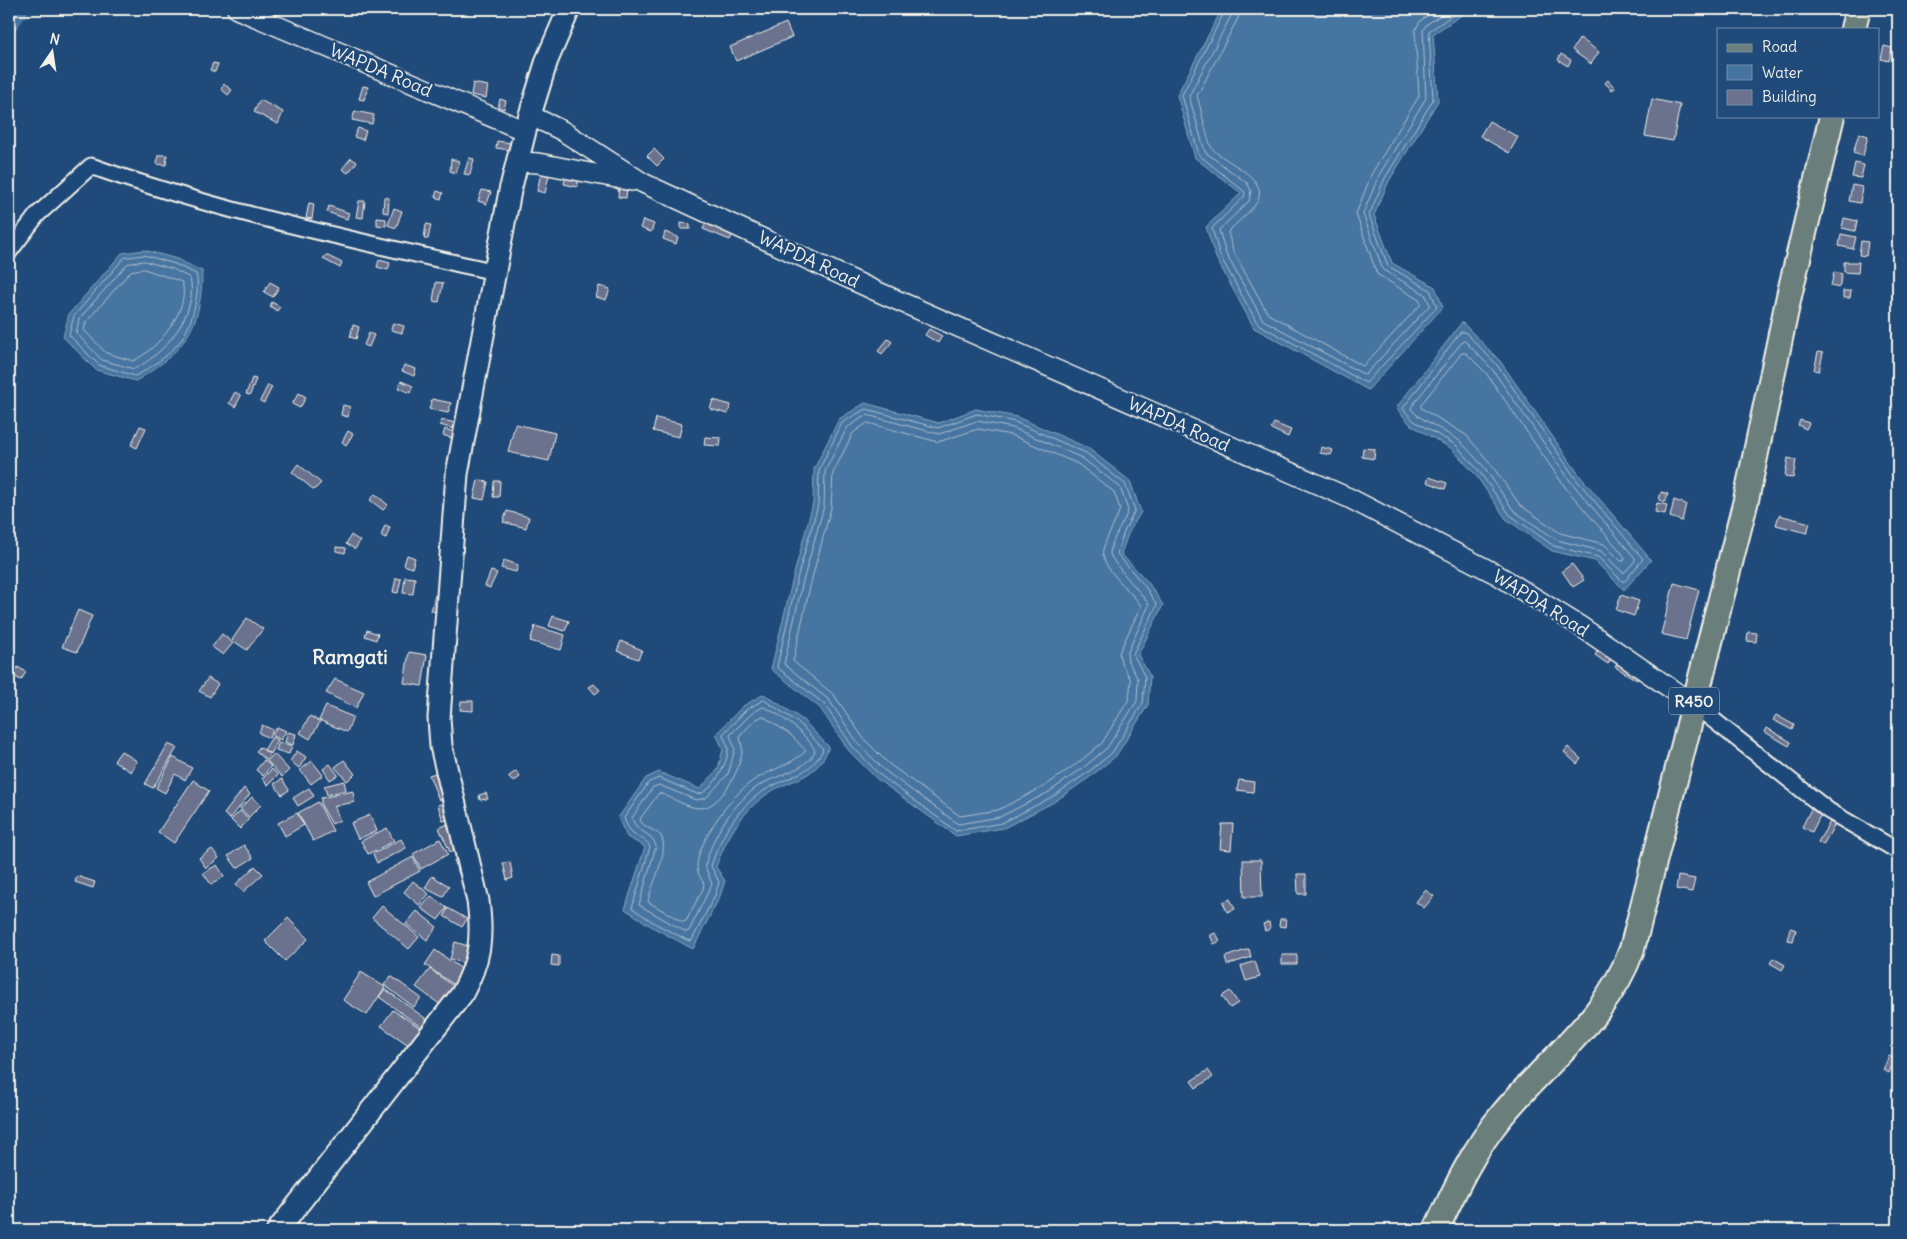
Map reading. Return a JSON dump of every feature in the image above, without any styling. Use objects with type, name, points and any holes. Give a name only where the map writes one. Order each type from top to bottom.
[{"type":"main road","points":[[278,1230],[462,994],[472,974],[480,950],[481,926],[478,901],[441,746],[439,718],[457,474],[495,272],[527,123],[547,60],[569,9]]},
{"type":"main road","points":[[1853,28],[1858,9]]},
{"type":"main road","name":"R450","points":[[1436,1230],[1471,1157],[1502,1115],[1588,1023],[1624,974],[1632,949],[1746,500],[1789,296],[1832,118]]},
{"type":"street","name":"WAPDA Road","points":[[238,9],[527,123],[561,130],[643,183],[876,291],[1349,498],[1496,574],[1580,626],[1693,704]]},
{"type":"street","name":"WAPDA Road","points":[[518,162],[538,163],[643,183]]},
{"type":"street","points":[[9,252],[37,215],[91,166],[159,190],[332,234],[495,272]]},
{"type":"street","points":[[1693,704],[1830,811],[1898,851]]},
{"type":"water","points":[[1222,9],[1471,9],[1433,34],[1438,101],[1389,181],[1374,215],[1392,263],[1435,287],[1443,307],[1368,390],[1254,328],[1216,258],[1206,227],[1241,193],[1195,158],[1177,95]]},
{"type":"water","points":[[144,250],[177,259],[202,271],[201,291],[194,323],[187,336],[167,359],[136,381],[96,370],[63,337],[69,314],[122,253]]},
{"type":"water","points":[[1462,322],[1500,361],[1580,476],[1651,560],[1624,590],[1595,561],[1552,551],[1506,519],[1475,474],[1452,449],[1411,425],[1396,408]]},
{"type":"water","points":[[865,403],[939,423],[976,409],[1017,417],[1088,448],[1130,481],[1141,512],[1128,534],[1121,554],[1148,582],[1163,605],[1138,655],[1150,676],[1148,705],[1116,756],[1054,802],[1004,828],[956,836],[877,779],[849,751],[820,708],[771,669],[813,503],[814,469],[839,419]]},
{"type":"water","points":[[764,694],[803,720],[829,747],[823,759],[809,773],[763,797],[740,820],[724,847],[716,867],[725,881],[720,896],[693,949],[654,928],[625,909],[645,847],[627,837],[618,818],[646,778],[659,772],[700,789],[718,769],[723,749],[716,734],[743,706]]},
{"type":"building","points":[[786,23],[792,37],[736,61],[730,47]]},
{"type":"building","points":[[1580,38],[1599,52],[1591,64],[1572,50]]},
{"type":"building","points":[[1884,46],[1892,48],[1889,61],[1881,59]]},
{"type":"building","points":[[1561,54],[1571,60],[1568,66],[1558,60]]},
{"type":"building","points":[[213,63],[218,64],[215,72],[210,70]]},
{"type":"building","points":[[1608,80],[1615,88],[1612,90],[1605,83]]},
{"type":"building","points":[[473,83],[488,86],[486,98],[471,95]]},
{"type":"building","points":[[224,84],[232,90],[228,95],[221,89]]},
{"type":"building","points":[[363,86],[368,87],[364,100],[359,99]]},
{"type":"building","points":[[500,99],[506,101],[504,109],[498,107]]},
{"type":"building","points":[[1652,99],[1680,105],[1673,141],[1645,136]]},
{"type":"building","points":[[260,100],[283,112],[278,124],[254,112]]},
{"type":"building","points":[[355,111],[374,115],[372,124],[352,120]]},
{"type":"building","points":[[1489,121],[1518,137],[1509,153],[1480,136]]},
{"type":"building","points":[[358,128],[366,131],[363,140],[354,137]]},
{"type":"building","points":[[1859,133],[1868,136],[1863,156],[1853,153]]},
{"type":"building","points":[[497,141],[511,143],[510,150],[496,148]]},
{"type":"building","points":[[654,149],[664,159],[657,166],[647,156]]},
{"type":"building","points":[[158,155],[167,155],[166,165],[157,164]]},
{"type":"building","points":[[351,158],[357,162],[348,173],[342,169]]},
{"type":"building","points":[[469,158],[474,159],[470,175],[464,174]]},
{"type":"building","points":[[451,159],[459,161],[456,173],[450,171]]},
{"type":"building","points":[[1855,163],[1864,165],[1861,178],[1852,177]]},
{"type":"building","points":[[541,173],[549,175],[545,193],[537,191]]},
{"type":"building","points":[[566,175],[579,177],[577,187],[564,184]]},
{"type":"building","points":[[619,184],[627,185],[626,198],[618,197]]},
{"type":"building","points":[[1852,185],[1862,187],[1860,203],[1849,201]]},
{"type":"building","points":[[482,190],[491,192],[487,204],[478,201]]},
{"type":"building","points":[[437,191],[443,193],[441,199],[435,197]]},
{"type":"building","points":[[384,197],[389,198],[388,213],[383,212]]},
{"type":"building","points":[[359,201],[365,201],[363,218],[356,217]]},
{"type":"building","points":[[309,203],[314,204],[312,219],[306,218]]},
{"type":"building","points":[[329,206],[349,213],[347,219],[327,212]]},
{"type":"building","points":[[394,208],[402,211],[396,228],[388,225]]},
{"type":"building","points":[[377,218],[386,219],[386,226],[377,225]]},
{"type":"building","points":[[1844,218],[1857,221],[1855,231],[1842,228]]},
{"type":"building","points":[[643,220],[654,224],[651,232],[640,228]]},
{"type":"building","points":[[707,220],[734,231],[730,240],[703,229]]},
{"type":"building","points":[[681,223],[690,224],[690,229],[681,229]]},
{"type":"building","points":[[426,224],[431,225],[428,239],[424,239]]},
{"type":"building","points":[[665,232],[678,237],[676,244],[663,239]]},
{"type":"building","points":[[1841,234],[1856,237],[1853,249],[1839,246]]},
{"type":"building","points":[[1861,241],[1868,242],[1866,256],[1859,255]]},
{"type":"building","points":[[326,255],[342,263],[340,268],[323,259]]},
{"type":"building","points":[[379,260],[390,263],[388,270],[377,267]]},
{"type":"building","points":[[1844,262],[1859,262],[1858,273],[1844,272]]},
{"type":"building","points":[[1834,272],[1842,274],[1839,288],[1831,286]]},
{"type":"building","points":[[270,282],[279,287],[273,297],[264,292]]},
{"type":"building","points":[[436,282],[443,283],[439,302],[433,301]]},
{"type":"building","points":[[599,286],[610,289],[606,300],[596,297]]},
{"type":"building","points":[[1843,291],[1851,291],[1850,298],[1843,298]]},
{"type":"building","points":[[272,302],[280,307],[277,311],[270,306]]},
{"type":"building","points":[[393,323],[404,326],[402,333],[391,330]]},
{"type":"building","points":[[353,325],[359,327],[356,339],[350,337]]},
{"type":"building","points":[[929,329],[942,336],[938,343],[925,335]]},
{"type":"building","points":[[369,333],[374,335],[369,347],[364,345]]},
{"type":"building","points":[[888,339],[892,342],[882,354],[878,351]]},
{"type":"building","points":[[1818,352],[1823,353],[1819,371],[1814,370]]},
{"type":"building","points":[[404,365],[416,369],[414,376],[402,371]]},
{"type":"building","points":[[252,378],[256,379],[250,395],[246,394]]},
{"type":"building","points":[[401,381],[413,386],[410,393],[398,388]]},
{"type":"building","points":[[268,385],[272,387],[264,403],[260,401]]},
{"type":"building","points":[[235,392],[241,396],[235,407],[229,403]]},
{"type":"building","points":[[299,393],[306,397],[300,408],[292,404]]},
{"type":"building","points":[[432,399],[451,403],[448,413],[429,409]]},
{"type":"building","points":[[713,400],[731,405],[728,414],[710,409]]},
{"type":"building","points":[[343,405],[350,407],[348,417],[341,415]]},
{"type":"building","points":[[656,418],[682,424],[679,437],[653,431]]},
{"type":"building","points":[[442,420],[456,423],[454,429],[440,425]]},
{"type":"building","points":[[1800,420],[1809,423],[1806,429],[1798,425]]},
{"type":"building","points":[[1274,423],[1291,430],[1288,437],[1271,429]]},
{"type":"building","points":[[515,424],[555,433],[549,461],[508,452]]},
{"type":"building","points":[[140,426],[146,428],[137,448],[131,445]]},
{"type":"building","points":[[445,429],[456,433],[454,439],[443,435]]},
{"type":"building","points":[[348,431],[353,434],[346,445],[342,442]]},
{"type":"building","points":[[705,437],[721,438],[720,446],[704,445]]},
{"type":"building","points":[[1321,447],[1333,450],[1331,455],[1320,453]]},
{"type":"building","points":[[1363,448],[1375,449],[1374,459],[1362,457]]},
{"type":"building","points":[[1788,458],[1796,460],[1793,478],[1785,476]]},
{"type":"building","points":[[298,464],[321,483],[314,490],[292,472]]},
{"type":"building","points":[[1429,477],[1447,483],[1445,489],[1427,482]]},
{"type":"building","points":[[478,480],[488,482],[484,500],[474,498]]},
{"type":"building","points":[[494,481],[500,481],[499,497],[493,497]]},
{"type":"building","points":[[1661,492],[1668,494],[1665,502],[1659,500]]},
{"type":"building","points":[[375,494],[388,505],[383,510],[370,500]]},
{"type":"building","points":[[1674,500],[1686,504],[1682,521],[1670,517]]},
{"type":"building","points":[[1657,503],[1667,505],[1665,514],[1655,512]]},
{"type":"building","points":[[507,511],[529,517],[526,528],[503,522]]},
{"type":"building","points":[[1779,515],[1810,523],[1807,533],[1776,525]]},
{"type":"building","points":[[385,525],[390,527],[386,538],[381,536]]},
{"type":"building","points":[[351,535],[360,541],[355,549],[346,544]]},
{"type":"building","points":[[336,547],[346,548],[345,553],[336,551]]},
{"type":"building","points":[[407,555],[415,558],[412,568],[404,565]]},
{"type":"building","points":[[504,560],[518,565],[516,572],[501,568]]},
{"type":"building","points":[[1572,564],[1584,580],[1573,587],[1562,571]]},
{"type":"building","points":[[491,571],[497,573],[490,588],[485,586]]},
{"type":"building","points":[[405,577],[415,578],[413,594],[403,593]]},
{"type":"building","points":[[396,578],[401,579],[398,593],[393,592]]},
{"type":"building","points":[[1674,583],[1699,590],[1686,640],[1661,634]]},
{"type":"building","points":[[435,595],[446,597],[442,613],[431,611]]},
{"type":"building","points":[[1621,595],[1639,601],[1634,616],[1616,610]]},
{"type":"building","points":[[78,610],[92,616],[77,652],[62,647]]},
{"type":"building","points":[[553,616],[569,621],[565,631],[549,626]]},
{"type":"building","points":[[247,618],[263,629],[247,650],[232,640]]},
{"type":"building","points":[[535,626],[565,635],[561,650],[530,641]]},
{"type":"building","points":[[367,630],[378,634],[376,640],[365,636]]},
{"type":"building","points":[[1748,632],[1757,633],[1756,642],[1747,641]]},
{"type":"building","points":[[222,634],[233,643],[223,655],[212,647]]},
{"type":"building","points":[[621,641],[642,650],[638,659],[617,651]]},
{"type":"building","points":[[1599,648],[1612,657],[1608,664],[1595,655]]},
{"type":"building","points":[[409,652],[427,655],[422,686],[404,683]]},
{"type":"building","points":[[1619,661],[1641,673],[1637,680],[1615,667]]},
{"type":"building","points":[[18,667],[26,672],[21,680],[13,676]]},
{"type":"building","points":[[208,678],[218,684],[210,697],[199,691]]},
{"type":"building","points":[[335,679],[364,692],[356,708],[326,693]]},
{"type":"building","points":[[594,684],[600,690],[595,694],[589,687]]},
{"type":"building","points":[[461,701],[473,701],[473,711],[460,710]]},
{"type":"building","points":[[326,706],[353,717],[347,732],[319,720]]},
{"type":"building","points":[[1776,715],[1794,725],[1792,730],[1773,720]]},
{"type":"building","points":[[310,716],[320,722],[310,739],[300,733]]},
{"type":"building","points":[[262,725],[273,730],[269,738],[259,733]]},
{"type":"building","points":[[277,727],[286,731],[281,740],[272,735]]},
{"type":"building","points":[[1767,728],[1791,742],[1789,746],[1765,732]]},
{"type":"building","points":[[288,732],[296,734],[293,745],[285,742]]},
{"type":"building","points":[[272,737],[278,740],[271,754],[264,750]]},
{"type":"building","points":[[279,742],[292,746],[289,754],[276,750]]},
{"type":"building","points":[[168,744],[177,748],[153,788],[145,784]]},
{"type":"building","points":[[260,747],[270,755],[266,760],[256,751]]},
{"type":"building","points":[[1568,747],[1581,759],[1577,764],[1564,752]]},
{"type":"building","points":[[121,751],[137,761],[131,772],[114,761]]},
{"type":"building","points":[[297,751],[306,757],[299,768],[290,761]]},
{"type":"building","points":[[274,754],[289,770],[282,777],[267,761]]},
{"type":"building","points":[[173,757],[192,768],[185,780],[175,774],[165,793],[156,788]]},
{"type":"building","points":[[264,760],[271,766],[263,776],[256,770]]},
{"type":"building","points":[[344,760],[355,774],[347,781],[335,767]]},
{"type":"building","points":[[312,761],[323,775],[311,784],[300,770]]},
{"type":"building","points":[[330,764],[338,775],[330,780],[323,769]]},
{"type":"building","points":[[272,769],[278,775],[268,785],[262,779]]},
{"type":"building","points":[[516,771],[520,777],[513,782],[508,777]]},
{"type":"building","points":[[439,772],[448,797],[439,800],[429,775]]},
{"type":"building","points":[[282,779],[289,790],[282,795],[274,784]]},
{"type":"building","points":[[193,780],[209,791],[174,843],[158,832]]},
{"type":"building","points":[[1239,780],[1254,782],[1253,792],[1237,790]]},
{"type":"building","points":[[344,781],[346,790],[327,795],[324,786]]},
{"type":"building","points":[[244,788],[250,794],[230,819],[224,814]]},
{"type":"building","points":[[309,788],[314,796],[298,806],[293,798]]},
{"type":"building","points":[[353,791],[355,802],[334,806],[340,820],[332,824],[321,805],[321,798]]},
{"type":"building","points":[[486,793],[488,799],[480,800],[479,795]]},
{"type":"building","points":[[252,797],[261,805],[249,817],[240,809]]},
{"type":"building","points":[[449,801],[455,817],[443,821],[438,805]]},
{"type":"building","points":[[318,802],[333,831],[313,841],[298,813]]},
{"type":"building","points":[[1811,809],[1821,814],[1812,832],[1802,827]]},
{"type":"building","points":[[240,811],[249,819],[240,829],[231,820]]},
{"type":"building","points":[[297,813],[304,825],[285,836],[278,823]]},
{"type":"building","points":[[370,815],[377,831],[358,839],[351,823]]},
{"type":"building","points":[[454,821],[465,846],[450,852],[439,828]]},
{"type":"building","points":[[1830,822],[1835,824],[1823,845],[1818,842]]},
{"type":"building","points":[[1222,824],[1233,824],[1231,850],[1220,849]]},
{"type":"building","points":[[387,828],[394,841],[368,854],[361,841]]},
{"type":"building","points":[[401,839],[406,848],[377,863],[373,854]]},
{"type":"building","points":[[440,839],[448,854],[421,869],[413,854]]},
{"type":"building","points":[[244,845],[253,858],[237,868],[228,856]]},
{"type":"building","points":[[212,849],[219,858],[206,868],[199,858]]},
{"type":"building","points":[[465,856],[473,878],[462,882],[454,860]]},
{"type":"building","points":[[413,857],[420,871],[373,896],[366,882]]},
{"type":"building","points":[[1243,860],[1261,860],[1262,897],[1244,897]]},
{"type":"building","points":[[510,862],[513,878],[507,880],[503,863]]},
{"type":"building","points":[[217,865],[224,876],[211,884],[203,873]]},
{"type":"building","points":[[255,866],[263,874],[243,892],[236,884]]},
{"type":"building","points":[[1297,874],[1306,874],[1306,894],[1298,894]]},
{"type":"building","points":[[77,876],[95,882],[93,888],[75,882]]},
{"type":"building","points":[[432,876],[449,886],[443,897],[425,888]]},
{"type":"building","points":[[1678,876],[1695,879],[1692,892],[1676,889]]},
{"type":"building","points":[[413,881],[429,894],[419,905],[404,892]]},
{"type":"building","points":[[1425,890],[1434,896],[1424,908],[1416,902]]},
{"type":"building","points":[[431,896],[447,908],[438,920],[421,908]]},
{"type":"building","points":[[1230,899],[1235,909],[1227,912],[1223,902]]},
{"type":"building","points":[[382,906],[419,937],[409,949],[372,918]]},
{"type":"building","points":[[448,908],[467,919],[462,927],[444,916]]},
{"type":"building","points":[[417,911],[437,927],[427,940],[406,924]]},
{"type":"building","points":[[288,918],[308,939],[285,961],[265,941]]},
{"type":"building","points":[[1280,919],[1286,919],[1285,927],[1279,926]]},
{"type":"building","points":[[1269,922],[1270,929],[1265,931],[1263,924]]},
{"type":"building","points":[[1790,928],[1796,930],[1793,941],[1787,940]]},
{"type":"building","points":[[1216,933],[1220,941],[1214,944],[1210,935]]},
{"type":"building","points":[[455,942],[471,947],[466,964],[450,959]]},
{"type":"building","points":[[1249,949],[1251,957],[1227,965],[1225,957]]},
{"type":"building","points":[[435,950],[466,972],[456,986],[425,965]]},
{"type":"building","points":[[552,955],[559,956],[559,966],[551,965]]},
{"type":"building","points":[[1282,955],[1297,955],[1297,964],[1282,964]]},
{"type":"building","points":[[1773,958],[1785,965],[1782,970],[1770,963]]},
{"type":"building","points":[[1255,961],[1260,977],[1246,981],[1241,966]]},
{"type":"building","points":[[430,969],[456,988],[442,1006],[416,987]]},
{"type":"building","points":[[361,972],[385,987],[367,1015],[343,1000]]},
{"type":"building","points":[[391,976],[421,998],[414,1007],[384,985]]},
{"type":"building","points":[[385,989],[429,1021],[424,1029],[379,997]]},
{"type":"building","points":[[1230,991],[1238,1003],[1230,1008],[1222,996]]},
{"type":"building","points":[[393,1010],[425,1031],[413,1048],[381,1026]]},
{"type":"building","points":[[1889,1056],[1895,1059],[1889,1073],[1883,1070]]},
{"type":"building","points":[[1208,1070],[1213,1077],[1196,1088],[1191,1081]]},
{"type":"waterway","points":[[9,24],[20,9]]},
{"type":"district","name":"Ramgati","points":[[350,656]]}]
